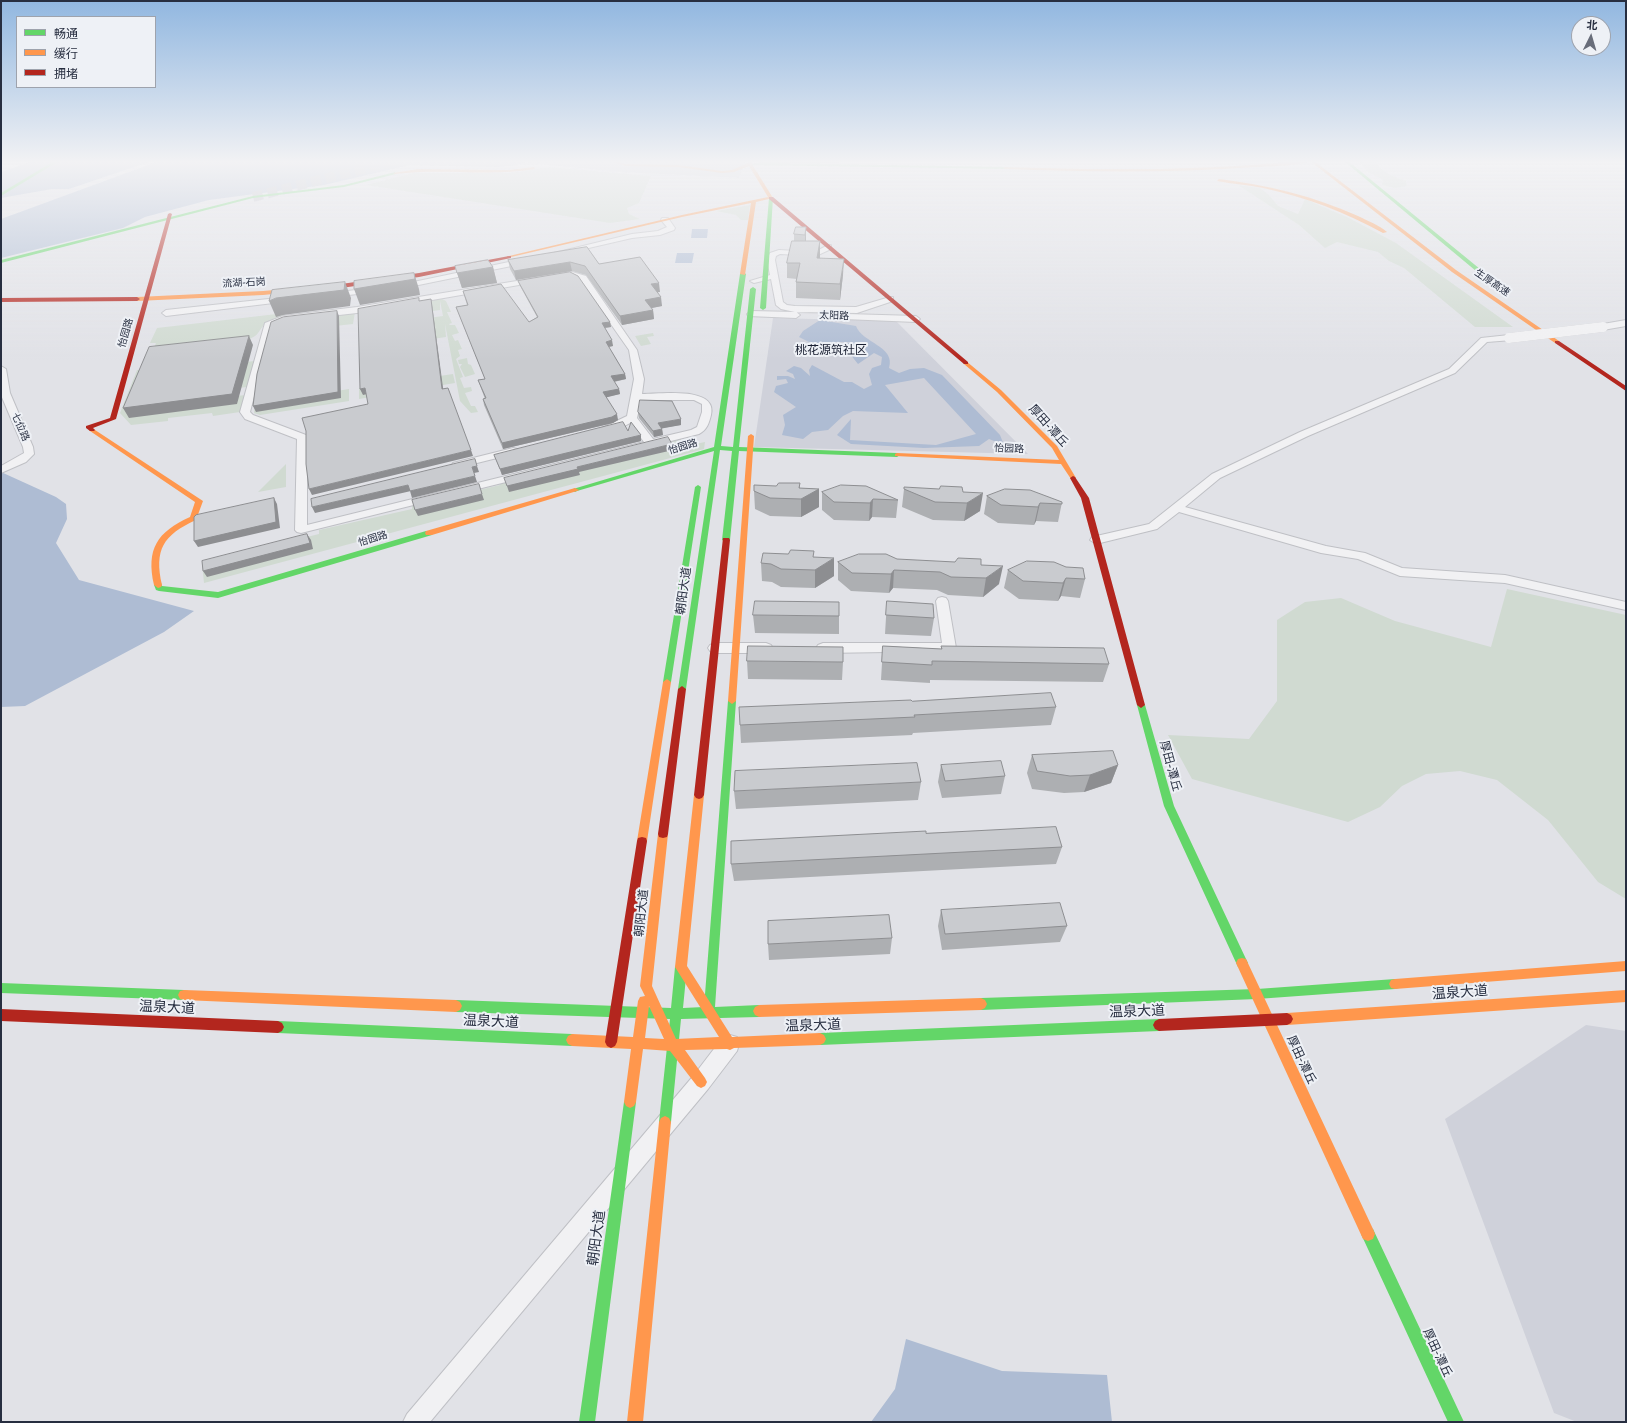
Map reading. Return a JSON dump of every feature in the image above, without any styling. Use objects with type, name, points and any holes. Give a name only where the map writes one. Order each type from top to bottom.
[{"type":"main road","points":[[1,262],[131,227]]},
{"type":"main road","name":"怡园路","points":[[167,227],[113,419],[88,426],[199,501],[193,518],[172,527],[160,541],[155,555],[154,574],[159,588],[218,595],[703,456],[717,448],[1064,462]]},
{"type":"main road","name":"流湖-石岗","points":[[1,300],[147,298],[260,293],[438,276],[635,227]]},
{"type":"main road","name":"朝阳大道","points":[[586,1422],[646,986],[671,761],[717,448],[757,227]]},
{"type":"main road","points":[[758,244],[760,227]]},
{"type":"main road","points":[[762,318],[764,279],[763,227]]},
{"type":"main road","name":"厚田-潭丘","points":[[801,227],[828,246],[890,299],[916,319],[999,391],[1055,447],[1085,498],[1169,806],[1456,1422]]},
{"type":"main road","points":[[1378,227],[1454,271]]},
{"type":"main road","name":"生厚高速","points":[[1398,227],[1454,271],[1626,389]]},
{"type":"main road","name":"生厚高速","points":[[1421,227],[1482,273],[1427,227]]},
{"type":"main road","points":[[635,1422],[676,1014],[755,277]]},
{"type":"main road","points":[[1553,325],[1571,338]]},
{"type":"main road","points":[[709,1013],[752,425]]},
{"type":"main road","points":[[611,1042],[700,475]]},
{"type":"main road","name":"温泉大道","points":[[1,988],[615,1013],[676,1014],[1257,994],[1626,966]]},
{"type":"main road","points":[[681,967],[730,1044]]},
{"type":"main road","points":[[646,986],[674,1044],[701,1082]]},
{"type":"main road","name":"温泉大道","points":[[1,1015],[611,1042],[730,1044],[1269,1020],[1626,996]]},
{"type":"street","points":[[828,246],[816,254],[779,252],[773,255],[771,260],[779,303],[784,307],[857,310],[890,299]]},
{"type":"street","points":[[637,396],[694,397],[706,402],[707,406],[702,428],[695,432],[301,530],[302,437],[249,416],[245,412],[265,330],[268,325],[274,321],[358,310],[572,274],[579,275],[583,278],[633,350],[639,380],[632,418],[650,443]]},
{"type":"street","points":[[166,313],[388,288],[438,276],[443,296]]},
{"type":"street","points":[[755,277],[764,279],[774,276]]},
{"type":"street","name":"太阳路","points":[[751,314],[762,318],[916,319]]},
{"type":"street","points":[[1096,540],[1154,527],[1216,476],[1304,434],[1452,371],[1484,340],[1603,327],[1626,323]]},
{"type":"street","name":"七位路","points":[[1,369],[5,393],[30,454],[22,460],[1,470]]},
{"type":"street","points":[[597,431],[617,426],[632,418]]},
{"type":"street","points":[[444,468],[526,448]]},
{"type":"street","points":[[301,503],[316,499]]},
{"type":"street","points":[[1177,508],[1325,550],[1361,556],[1400,572],[1505,579],[1626,606]]},
{"type":"street","points":[[807,648],[949,648],[942,601]]},
{"type":"street","points":[[715,648],[775,648]]},
{"type":"street","points":[[415,1422],[701,1082],[730,1044]]},
{"type":"shaded area","points":[[1302,227],[1367,227],[1396,243],[1513,327],[1475,327],[1404,268],[1389,261],[1378,252],[1337,242],[1325,248]]},
{"type":"shaded area","points":[[442,299],[446,301],[451,312],[447,312],[452,323],[449,324],[455,325],[459,333],[452,335],[455,341],[458,340],[462,349],[458,350],[460,356],[456,359],[463,377],[460,378],[464,388],[471,387],[472,391],[465,393],[471,406],[475,406],[478,412],[471,413],[460,401],[445,324],[446,337],[359,350],[359,328],[443,316],[440,301],[440,310],[362,321],[360,310]]},
{"type":"shaded area","points":[[355,312],[353,324],[271,333],[274,323]]},
{"type":"shaded area","points":[[285,313],[284,316],[267,322],[256,335],[249,339],[153,350],[156,343],[150,343],[157,328]]},
{"type":"shaded area","points":[[773,318],[896,321],[1028,454],[754,447]]},
{"type":"shaded area","points":[[653,333],[654,336],[647,337],[651,344],[641,346],[635,336]]},
{"type":"shaded area","points":[[467,358],[468,364],[471,365],[475,374],[465,377],[460,367],[462,364],[459,364],[458,360]]},
{"type":"shaded area","points":[[254,361],[247,387],[229,389],[135,410],[245,395],[240,412],[213,416],[212,413],[168,418],[168,421],[131,425],[120,413],[137,370],[149,369],[147,375]]},
{"type":"shaded area","points":[[453,374],[455,383],[359,399],[359,388]]},
{"type":"shaded area","points":[[349,389],[349,401],[260,415],[254,413],[255,404]]},
{"type":"shaded area","points":[[680,438],[686,446],[705,442],[704,449],[204,583],[202,563],[319,534],[319,530],[412,509],[412,506],[500,485],[499,483]]},
{"type":"shaded area","points":[[286,464],[286,487],[258,492]]},
{"type":"shaded area","points":[[1507,589],[1626,615],[1626,899],[1598,882],[1548,820],[1497,780],[1460,771],[1426,774],[1402,786],[1380,807],[1348,822],[1192,779],[1168,735],[1249,739],[1277,701],[1277,620],[1305,602],[1341,598],[1395,621],[1491,647]]},
{"type":"shaded area","points":[[1586,1025],[1626,1031],[1626,1422],[1577,1422],[1554,1413],[1445,1119]]},
{"type":"water","points":[[1,227],[124,227],[123,228],[1,258]]},
{"type":"water","points":[[692,229],[708,229],[707,238],[691,238]]},
{"type":"water","points":[[677,253],[694,253],[692,263],[675,263]]},
{"type":"water","points":[[820,320],[856,326],[859,332],[888,355],[890,361],[889,368],[899,373],[910,369],[924,368],[942,375],[1000,435],[1004,445],[989,439],[979,446],[924,448],[851,444],[837,435],[851,419],[850,440],[936,445],[976,434],[924,378],[885,385],[908,413],[853,411],[843,416],[828,430],[812,432],[803,439],[782,435],[785,425],[783,415],[796,407],[774,392],[776,386],[788,383],[786,379],[777,380],[777,376],[788,376],[795,379],[793,374],[786,371],[794,366],[801,368],[810,376],[809,370],[812,365],[844,382],[852,382],[864,389],[872,385],[869,374],[872,368],[881,365],[882,357],[874,353],[858,364],[850,354],[839,350],[850,342],[830,342],[815,345],[799,337],[803,331]]},
{"type":"water","points":[[1,472],[56,497],[66,504],[67,519],[56,543],[79,580],[194,611],[164,632],[25,706],[1,707]]},
{"type":"water","points":[[906,1339],[1002,1371],[1107,1375],[1112,1422],[871,1422],[895,1389]]},
{"type":"building","points":[[796,227],[806,227],[805,235],[794,234]]},
{"type":"building","points":[[792,241],[820,241],[817,258],[844,259],[840,284],[796,282],[800,263],[787,263]]},
{"type":"building","points":[[587,247],[599,264],[640,257],[659,283],[651,284],[661,297],[645,300],[653,310],[620,316],[585,266],[570,262],[514,271],[508,260]]},
{"type":"building","points":[[488,260],[493,267],[457,273],[455,266]]},
{"type":"building","points":[[570,272],[578,276],[610,322],[602,323],[612,340],[606,342],[625,374],[611,376],[619,389],[603,392],[617,414],[612,417],[502,443],[483,399],[486,398],[478,380],[485,379],[456,307],[468,305],[463,291],[501,284],[529,322],[538,317],[518,281]]},
{"type":"building","points":[[414,273],[415,279],[354,289],[354,281]]},
{"type":"building","points":[[345,282],[344,290],[276,298],[269,301],[272,290]]},
{"type":"building","points":[[419,298],[419,301],[431,299],[442,389],[448,388],[471,450],[309,489],[306,464],[306,431],[302,418],[368,404],[365,388],[360,389],[358,309]]},
{"type":"building","points":[[337,311],[338,392],[253,406],[257,374],[271,322],[283,317]]},
{"type":"building","points":[[249,336],[232,394],[123,408],[149,347]]},
{"type":"building","points":[[640,400],[672,401],[681,419],[658,423],[662,429],[653,431],[638,412]]},
{"type":"building","points":[[623,422],[628,431],[631,422],[641,435],[500,469],[494,455]]},
{"type":"building","points":[[668,437],[672,444],[577,467],[578,469],[507,486],[504,478]]},
{"type":"building","points":[[475,459],[477,466],[472,467],[475,476],[410,491],[408,485],[312,507],[311,499]]},
{"type":"building","points":[[779,483],[800,483],[799,488],[819,489],[801,499],[770,498],[754,491],[754,485],[776,486]]},
{"type":"building","points":[[479,484],[482,494],[415,510],[412,500]]},
{"type":"building","points":[[841,485],[866,486],[898,500],[873,499],[870,503],[834,502],[822,492]]},
{"type":"building","points":[[941,486],[962,487],[963,492],[983,493],[967,503],[935,502],[904,489],[904,487],[939,489]]},
{"type":"building","points":[[1005,489],[1030,490],[1062,502],[1062,504],[1040,503],[1038,507],[1001,505],[987,496]]},
{"type":"building","points":[[274,498],[276,522],[194,541],[194,517],[196,515]]},
{"type":"building","points":[[307,534],[310,543],[203,571],[202,561]]},
{"type":"building","points":[[791,550],[814,551],[813,557],[834,558],[815,570],[781,569],[771,564],[761,563],[763,553],[788,554]]},
{"type":"building","points":[[859,554],[886,554],[897,559],[955,562],[958,558],[981,559],[981,565],[1003,566],[986,578],[951,577],[940,572],[894,570],[891,574],[852,573],[838,562]]},
{"type":"building","points":[[1027,561],[1054,562],[1066,567],[1083,568],[1085,579],[1066,578],[1063,583],[1023,581],[1008,570]]},
{"type":"building","points":[[755,601],[839,602],[839,616],[753,615]]},
{"type":"building","points":[[887,601],[933,604],[934,618],[886,615]]},
{"type":"building","points":[[748,646],[843,647],[843,662],[747,661]]},
{"type":"building","points":[[883,646],[942,649],[941,646],[1104,648],[1109,664],[932,661],[932,665],[882,662]]},
{"type":"building","points":[[1051,693],[1056,707],[914,715],[915,717],[740,725],[739,707],[912,701]]},
{"type":"building","points":[[1113,751],[1118,765],[1090,775],[1070,776],[1037,771],[1032,755]]},
{"type":"building","points":[[1001,761],[1005,776],[945,781],[941,765]]},
{"type":"building","points":[[917,763],[921,782],[734,791],[735,771]]},
{"type":"building","points":[[1056,827],[1062,847],[731,864],[731,841],[926,831],[926,833]]},
{"type":"building","points":[[1060,903],[1067,926],[945,934],[941,910]]},
{"type":"building","points":[[889,915],[892,938],[768,944],[768,921]]},
{"type":"traffic: fast","points":[[1,262],[135,227]]},
{"type":"traffic: fast","points":[[763,308],[769,227]]},
{"type":"traffic: fast","points":[[1426,227],[1478,270]]},
{"type":"traffic: fast","points":[[682,689],[743,274]]},
{"type":"traffic: fast","points":[[726,540],[753,289]]},
{"type":"traffic: fast","points":[[575,490],[717,448],[897,455]]},
{"type":"traffic: fast","points":[[667,682],[698,487]]},
{"type":"traffic: fast","points":[[158,585],[159,588],[218,595],[429,533]]},
{"type":"traffic: fast","points":[[709,1013],[732,701]]},
{"type":"traffic: fast","points":[[1141,705],[1169,806],[1242,963]]},
{"type":"traffic: fast","points":[[665,1122],[681,967]]},
{"type":"traffic: fast","points":[[981,1004],[1257,994],[1395,984]]},
{"type":"traffic: fast","points":[[1,988],[184,995]]},
{"type":"traffic: fast","points":[[456,1006],[676,1014],[759,1011]]},
{"type":"traffic: fast","points":[[820,1039],[1159,1025]]},
{"type":"traffic: fast","points":[[278,1027],[572,1040]]},
{"type":"traffic: fast","points":[[587,1422],[630,1102]]},
{"type":"traffic: fast","points":[[1368,1234],[1456,1422]]},
{"type":"traffic: slow","points":[[509,257],[634,227]]},
{"type":"traffic: slow","points":[[743,274],[750,227]]},
{"type":"traffic: slow","points":[[1377,227],[1385,232]]},
{"type":"traffic: slow","points":[[1398,227],[1454,271],[1557,342]]},
{"type":"traffic: slow","points":[[137,299],[263,293],[341,286]]},
{"type":"traffic: slow","points":[[966,363],[999,391],[1055,447],[1073,478]]},
{"type":"traffic: slow","points":[[92,430],[199,501],[193,518],[173,529],[160,543],[156,552],[155,562],[155,573],[158,585]]},
{"type":"traffic: slow","points":[[732,701],[751,436]]},
{"type":"traffic: slow","points":[[897,455],[1064,462]]},
{"type":"traffic: slow","points":[[429,533],[575,490]]},
{"type":"traffic: slow","points":[[642,841],[667,682]]},
{"type":"traffic: slow","points":[[699,795],[681,967],[730,1044]]},
{"type":"traffic: slow","points":[[663,834],[646,986],[673,1045],[701,1082]]},
{"type":"traffic: slow","points":[[1242,963],[1368,1234]]},
{"type":"traffic: slow","points":[[1395,984],[1626,966]]},
{"type":"traffic: slow","points":[[184,995],[456,1006]]},
{"type":"traffic: slow","points":[[1287,1019],[1626,996]]},
{"type":"traffic: slow","points":[[630,1102],[644,1001]]},
{"type":"traffic: slow","points":[[759,1011],[981,1004]]},
{"type":"traffic: slow","points":[[572,1040],[673,1045],[820,1039]]},
{"type":"traffic: slow","points":[[635,1422],[665,1122]]},
{"type":"traffic: jam","points":[[92,430],[88,427],[113,419],[166,227]]},
{"type":"traffic: jam","points":[[806,227],[966,363]]},
{"type":"traffic: jam","points":[[341,286],[419,275],[509,257]]},
{"type":"traffic: jam","points":[[1,300],[137,299]]},
{"type":"traffic: jam","points":[[1557,342],[1626,389]]},
{"type":"traffic: jam","points":[[1073,478],[1085,498],[1141,705]]},
{"type":"traffic: jam","points":[[699,795],[726,540]]},
{"type":"traffic: jam","points":[[663,834],[682,689]]},
{"type":"traffic: jam","points":[[611,1042],[642,841]]},
{"type":"traffic: jam","points":[[1,1015],[278,1027]]},
{"type":"traffic: jam","points":[[1159,1025],[1287,1019]]},
{"type":"district","name":"桃花源筑社区","points":[[831,351]]}]
